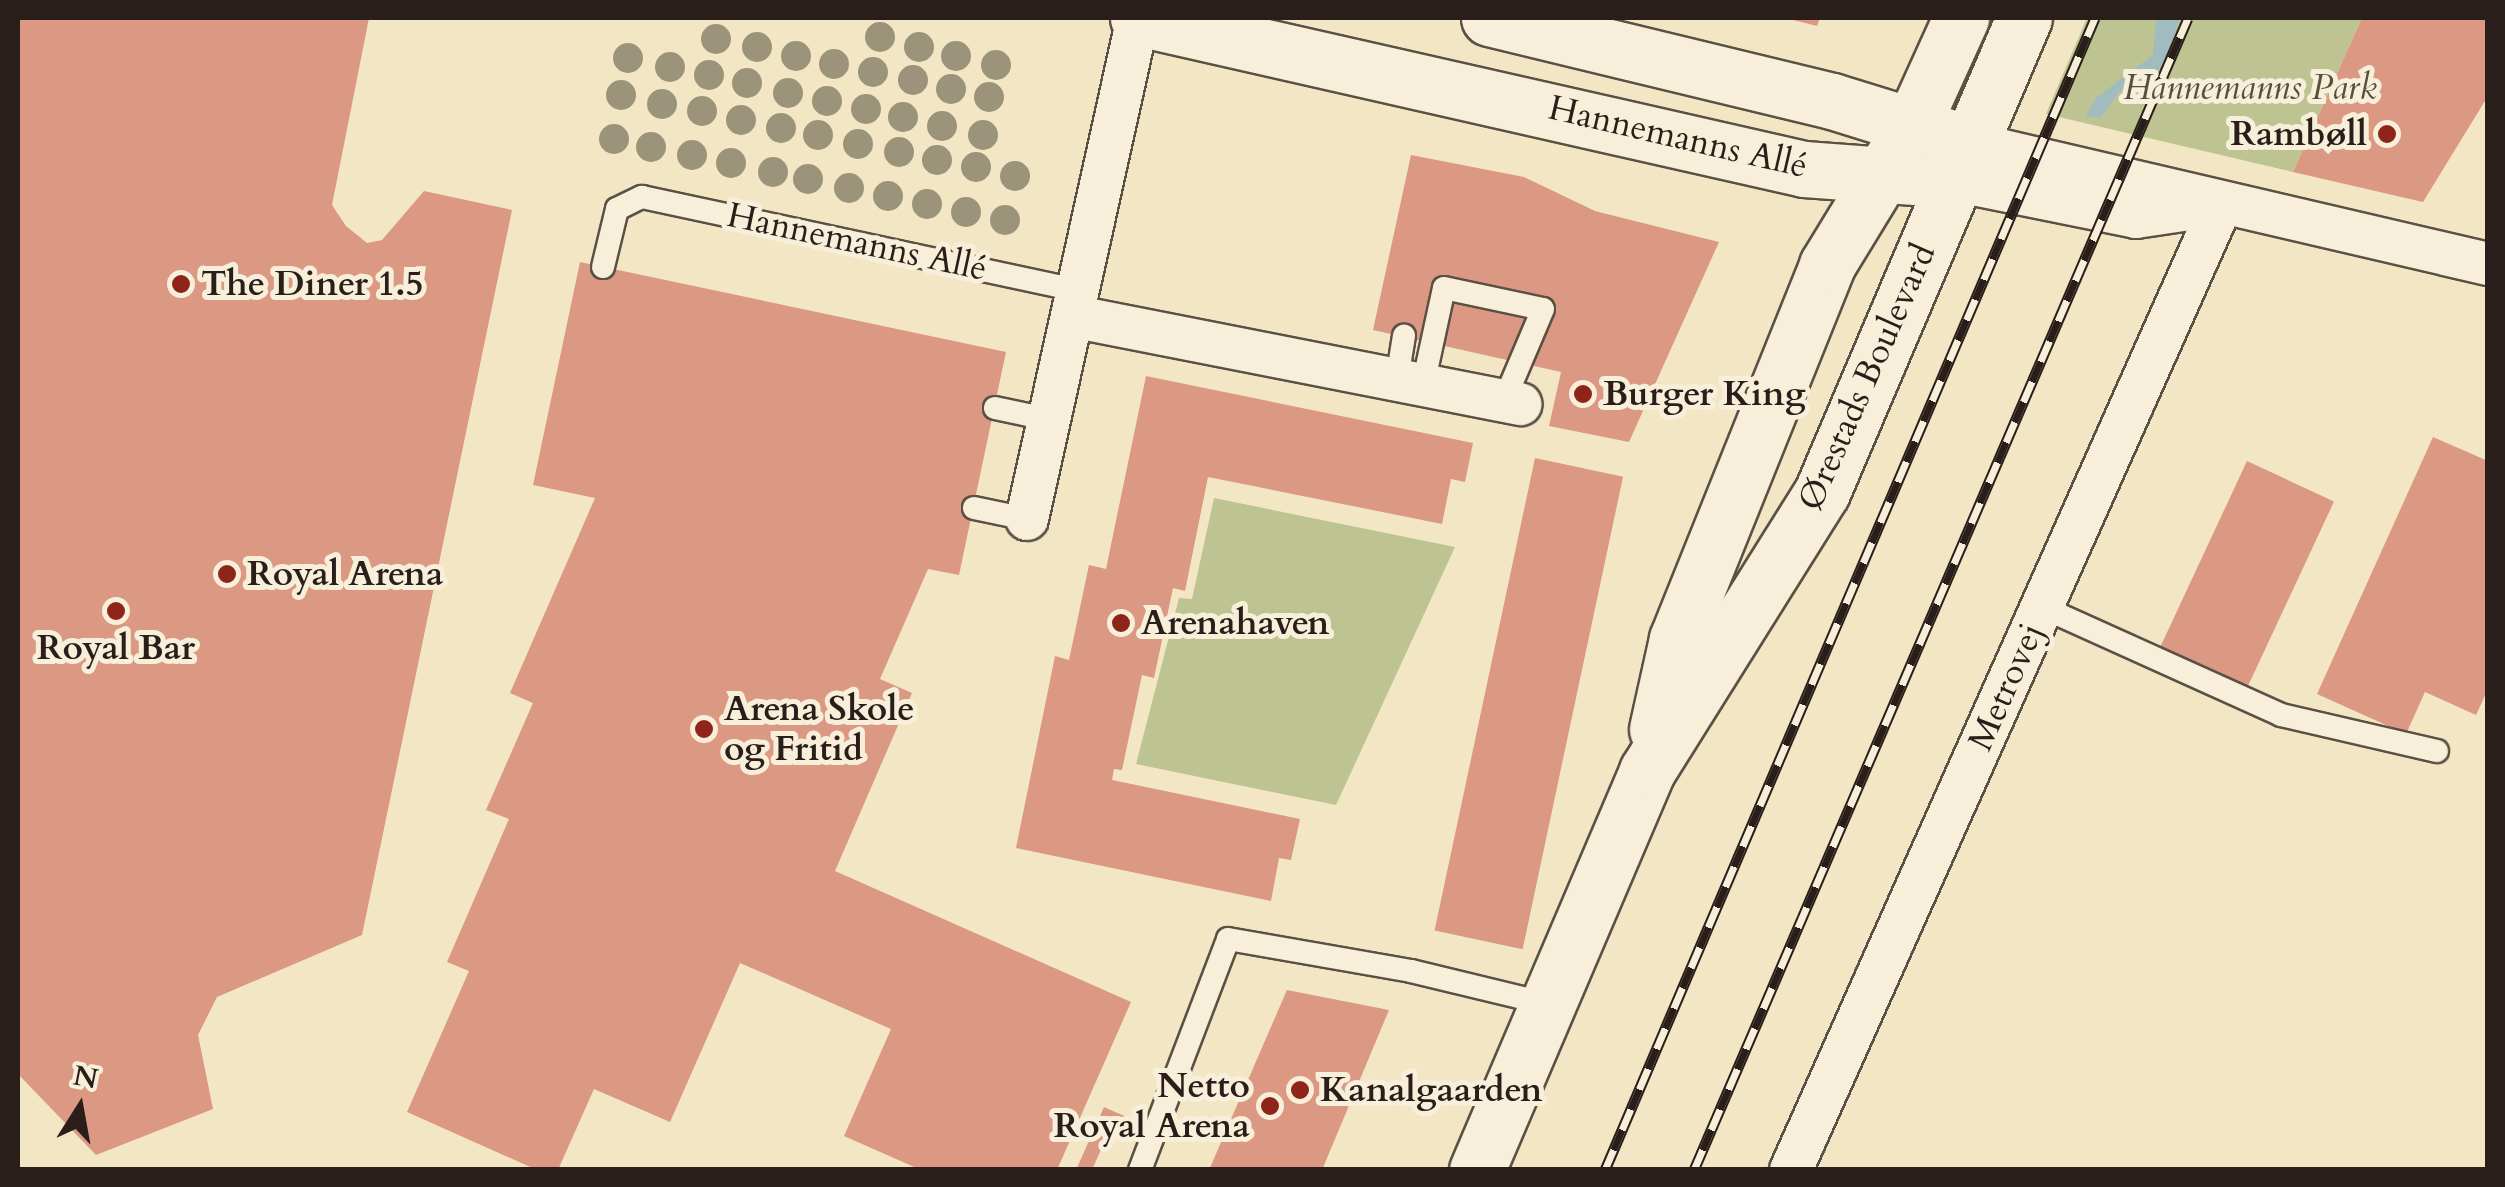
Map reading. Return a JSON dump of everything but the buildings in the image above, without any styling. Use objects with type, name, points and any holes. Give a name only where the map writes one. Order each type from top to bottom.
[{"type":"street","name":"Hannemanns Allé","points":[[1027,519],[1079,304],[1138,18],[1804,169],[1880,175],[1961,162]]},
{"type":"street","name":"Hannemanns Allé","points":[[1488,18],[1912,126],[1961,162],[2136,217],[2221,204],[2488,264]]},
{"type":"street","name":"Ørestads Boulevard","points":[[1647,771],[1677,639],[1758,428],[1827,265],[1912,126],[1961,18]]},
{"type":"street","name":"Ørestads Boulevard","points":[[1476,1170],[1647,771],[1822,492],[2024,18]]},
{"type":"street","name":"Metrovej","points":[[1791,1170],[2221,204]]},
{"type":"street","name":"Hannemanns Allé","points":[[1079,304],[1513,403]]},
{"type":"lane","name":"Hannemanns Allé","points":[[603,267],[617,209],[632,198],[664,200],[1079,304]]},
{"type":"lane","points":[[1410,382],[1444,288],[1544,309],[1513,403]]},
{"type":"lane","points":[[1404,336],[1410,382]]},
{"type":"lane","points":[[995,408],[1052,420]]},
{"type":"lane","points":[[974,508],[1027,519]]},
{"type":"lane","points":[[2042,606],[2280,715],[2438,752]]},
{"type":"lane","points":[[1140,1170],[1228,939],[1411,970],[1548,1004]]},
{"type":"green space","name":"Hannemanns Park","points":[[2087,18],[2362,18],[2293,172],[2046,114]]},
{"type":"green space","points":[[1214,498],[1455,547],[1336,805],[1136,764],[1179,598],[1192,599]]},
{"type":"water","points":[[2156,18],[2180,18],[2167,61],[2152,77],[2120,91],[2100,118],[2086,116],[2096,98],[2153,55]]},
{"type":"railway","points":[[1605,1170],[2095,18]]},
{"type":"railway","points":[[1694,1170],[2188,18]]},
{"type":"place","name":"Rambøll","points":[[2387,134]]},
{"type":"place","name":"The Diner 1.5","points":[[181,284]]},
{"type":"place","name":"Burger King","points":[[1583,394]]},
{"type":"place","name":"Royal Arena","points":[[227,574]]},
{"type":"place","name":"Royal Bar","points":[[116,611]]},
{"type":"place","name":"Arenahaven","points":[[1121,623]]},
{"type":"place","name":"Arena Skole og Fritid","points":[[704,729]]},
{"type":"place","name":"Kanalgaarden","points":[[1300,1090]]},
{"type":"place","name":"Netto Royal Arena","points":[[1270,1106]]}]
